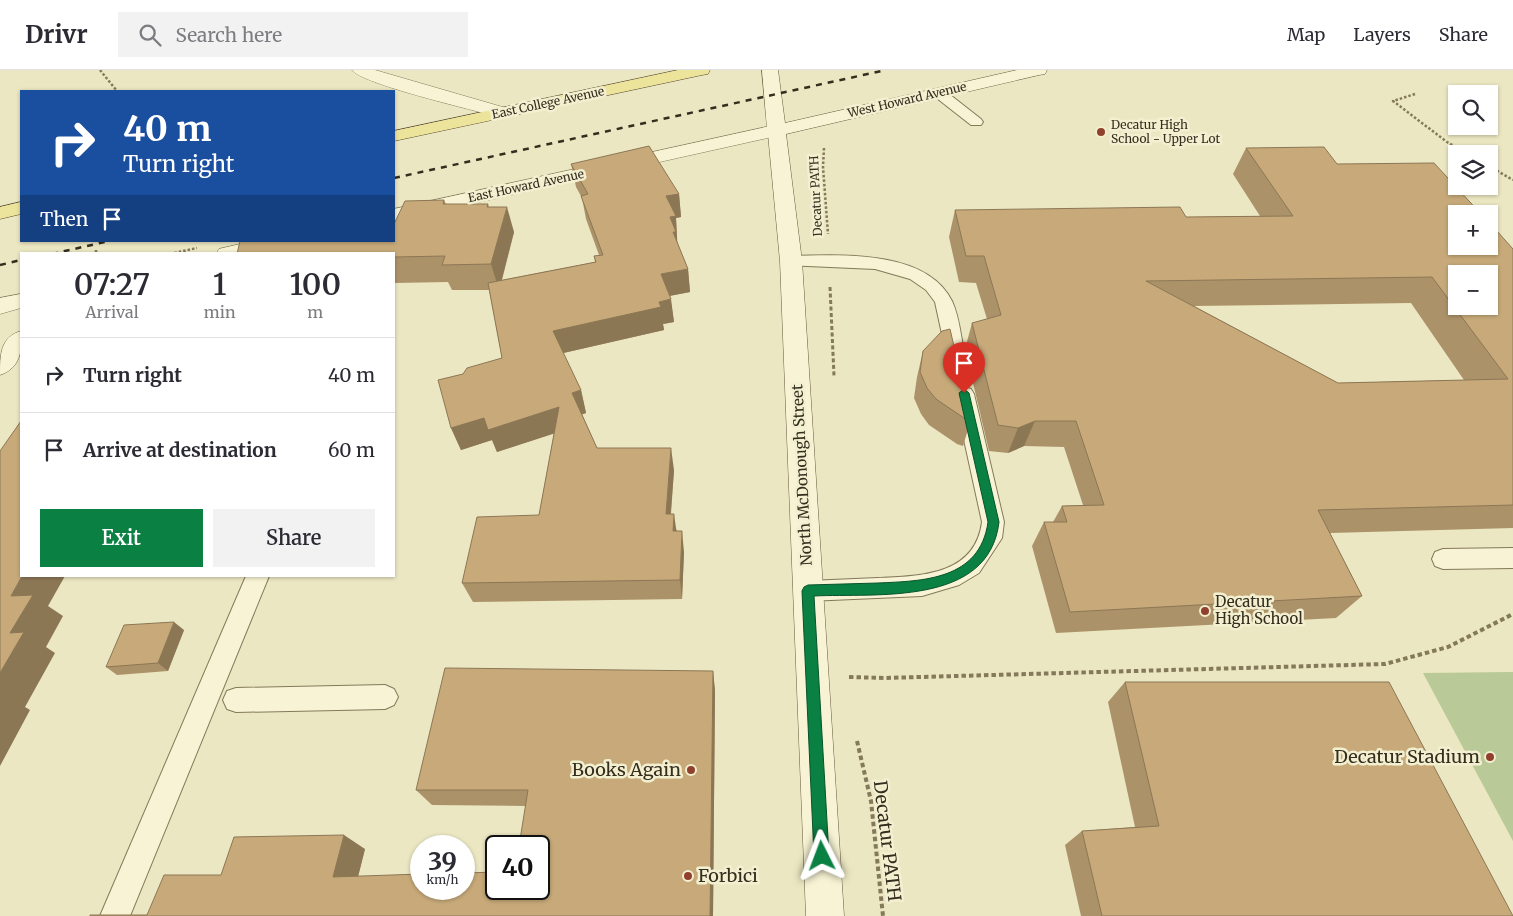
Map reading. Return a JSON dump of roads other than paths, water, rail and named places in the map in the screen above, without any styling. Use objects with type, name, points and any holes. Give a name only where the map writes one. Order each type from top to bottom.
[{"type":"main road","name":"East College Avenue","points":[[395,136],[702,70]]},
{"type":"main road","points":[[0,213],[20,208]]},
{"type":"main road","points":[[0,224],[20,220]]},
{"type":"street","points":[[360,70],[382,79],[500,112]]},
{"type":"street","name":"North McDonough Street","points":[[770,70],[775,131],[792,261],[825,916]]},
{"type":"street","name":"West Howard Avenue","points":[[775,131],[1040,70]]},
{"type":"street","name":"East Howard Avenue","points":[[402,220],[775,131]]},
{"type":"street","points":[[235,252],[278,242]]},
{"type":"street","points":[[0,306],[20,301]]},
{"type":"street","points":[[0,366],[20,340]]},
{"type":"lane","points":[[939,93],[976,122]]},
{"type":"lane","points":[[792,261],[848,261],[896,267],[927,281],[943,301],[993,522],[991,538],[971,566],[951,578],[922,586],[808,591]]},
{"type":"lane","points":[[1443,559],[1513,558]]},
{"type":"lane","points":[[115,916],[258,577]]},
{"type":"lane","points":[[236,700],[385,697]]},
{"type":"railway","points":[[395,178],[886,70]]},
{"type":"railway","points":[[61,252],[105,242]]},
{"type":"railway","points":[[0,265],[20,260]]},
{"type":"place","name":"Decatur High School - Upper Lot","points":[[1101,132]]},
{"type":"place","name":"Decatur High School","points":[[1205,611]]},
{"type":"place","name":"Decatur Stadium","points":[[1490,757]]},
{"type":"place","name":"Books Again","points":[[691,770]]},
{"type":"place","name":"Forbici","points":[[688,876]]}]
